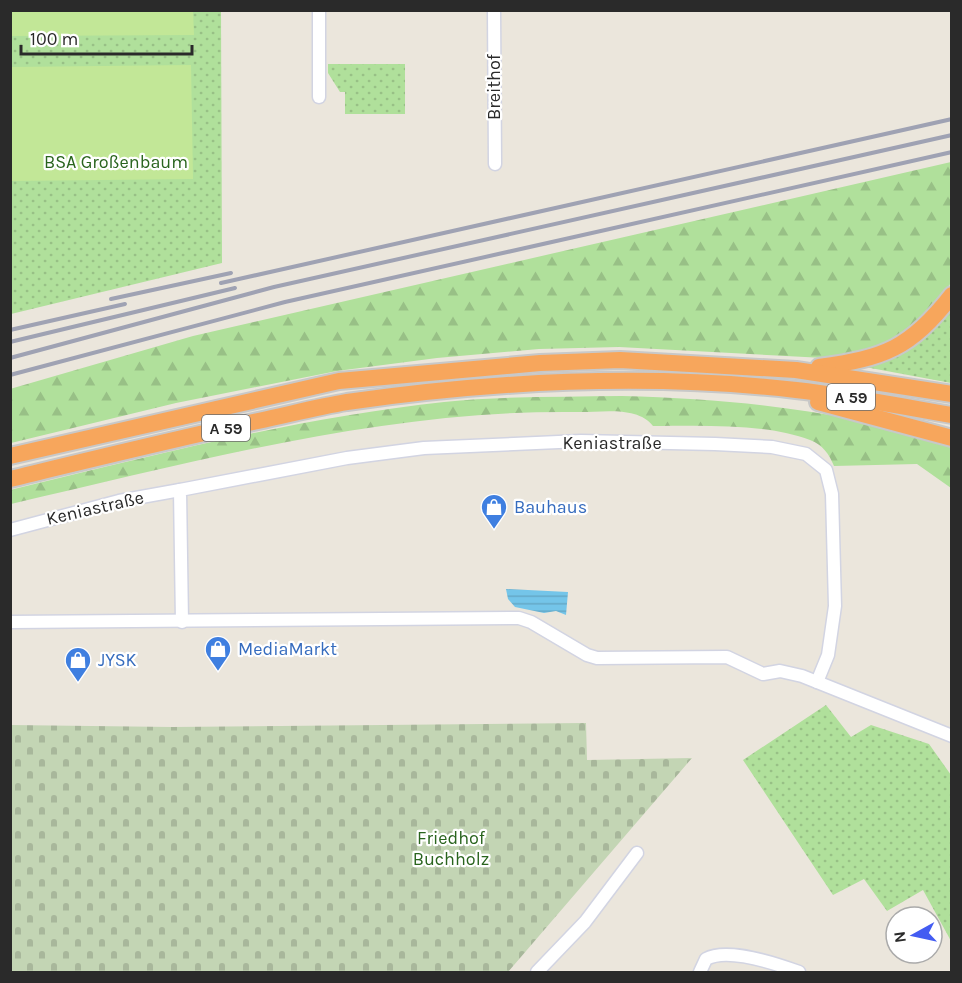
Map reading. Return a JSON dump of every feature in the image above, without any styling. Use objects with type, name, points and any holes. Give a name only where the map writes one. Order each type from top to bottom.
[{"type":"highway","points":[[796,370],[871,359],[892,351],[921,331],[951,295]]},
{"type":"highway","name":"A 59","points":[[10,456],[339,381],[418,372],[540,363],[620,360],[796,370],[951,394]]},
{"type":"highway","name":"A 59","points":[[10,479],[181,437],[356,401],[444,390],[540,383],[621,382],[750,386],[847,396],[951,416]]},
{"type":"highway","points":[[750,386],[886,418],[951,438]]},
{"type":"street","points":[[319,10],[320,97]]},
{"type":"street","name":"Breithof","points":[[494,10],[495,164]]},
{"type":"street","name":"Keniastraße","points":[[10,530],[119,501],[347,458],[424,448],[603,442],[772,447],[806,454],[826,470],[832,494],[835,606],[828,655],[818,682]]},
{"type":"street","points":[[180,490],[182,622]]},
{"type":"street","points":[[10,622],[519,618],[531,621],[587,655],[597,658],[727,657],[763,674],[780,671],[818,682],[951,736]]},
{"type":"street","points":[[537,972],[585,922],[637,853]]},
{"type":"street","points":[[700,972],[706,959],[723,954],[748,957],[799,972]]},
{"type":"green space","name":"BSA Großenbaum","points":[[10,11],[221,11],[222,263],[11,314]]},
{"type":"green space","points":[[10,11],[193,11],[194,35],[11,36]]},
{"type":"green space","points":[[328,64],[405,64],[405,114],[345,114],[345,92],[340,92],[328,73]]},
{"type":"green space","points":[[191,65],[193,179],[11,181],[11,67]]},
{"type":"green space","points":[[951,162],[951,283],[917,327],[890,346],[843,359],[619,347],[539,349],[437,358],[337,371],[176,403],[11,443],[10,389],[193,336]]},
{"type":"green space","points":[[951,304],[951,383],[865,367]]},
{"type":"green space","points":[[622,396],[707,400],[788,408],[868,422],[951,442],[951,488],[917,464],[834,466],[828,454],[819,444],[792,435],[753,428],[653,426],[638,415],[609,411],[508,413],[365,428],[222,455],[11,504],[10,490],[226,439],[334,418],[466,400]]},
{"type":"green space","points":[[826,705],[851,737],[871,725],[929,744],[951,775],[951,941],[944,928],[944,905],[931,905],[923,890],[897,905],[884,905],[884,907],[864,879],[833,895],[743,760]]},
{"type":"green space","name":"Friedhof Buchholz","points":[[586,723],[587,760],[692,758],[508,972],[11,972],[11,725],[172,727]]},
{"type":"water","points":[[506,589],[568,592],[566,615],[556,611],[544,613],[515,607],[508,599]]},
{"type":"railway","points":[[221,283],[952,119]]},
{"type":"railway","points":[[10,358],[274,287],[952,135]]},
{"type":"railway","points":[[10,375],[285,302],[952,152]]},
{"type":"railway","points":[[111,299],[231,273]]},
{"type":"railway","points":[[10,342],[235,288]]},
{"type":"railway","points":[[10,330],[125,304]]},
{"type":"place","name":"Bauhaus","points":[[494,530]]},
{"type":"place","name":"MediaMarkt","points":[[218,672]]},
{"type":"place","name":"JYSK","points":[[78,683]]}]
